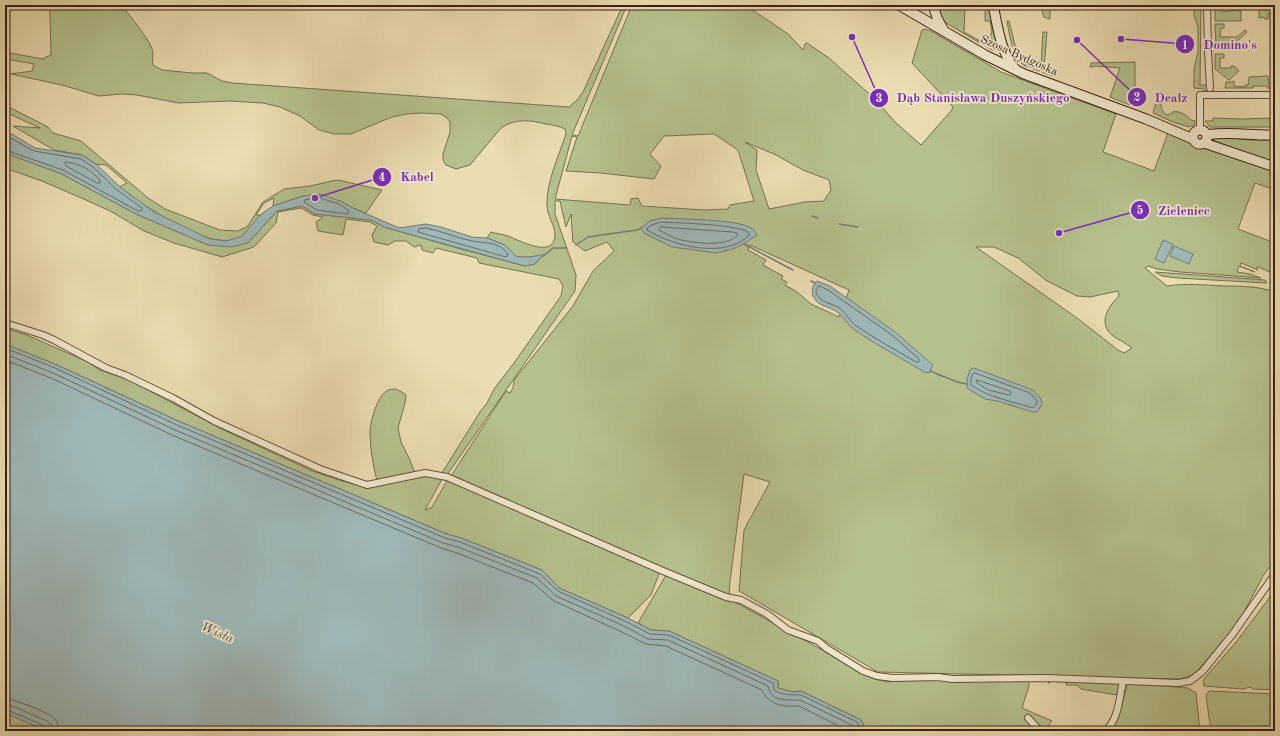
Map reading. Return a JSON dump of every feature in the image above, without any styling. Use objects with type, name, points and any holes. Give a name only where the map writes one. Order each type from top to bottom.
[{"type":"street","name":"Szosa Bydgoska","points":[[899,5],[984,55],[1018,71],[1158,124],[1200,135],[1275,167]]},
{"type":"street","points":[[915,15],[922,15],[927,12],[932,5]]},
{"type":"street","points":[[932,5],[944,32]]},
{"type":"street","points":[[993,5],[1001,43],[1006,57],[1018,71]]},
{"type":"street","points":[[1207,5],[1210,88]]},
{"type":"street","points":[[984,55],[996,53],[1000,48],[1001,43]]},
{"type":"street","points":[[1275,95],[1200,95],[1200,135],[1225,132],[1275,136]]},
{"type":"street","points":[[5,323],[54,340],[106,368],[125,375],[173,398],[214,421],[335,475],[367,484],[425,473],[448,477],[663,571],[726,597],[741,600],[767,614],[788,630],[815,639],[848,663],[877,676],[893,678],[938,677],[952,679],[1047,678],[1178,683],[1190,681],[1202,672],[1232,635],[1275,574]]},
{"type":"street","points":[[1105,731],[1116,718],[1123,681]]},
{"type":"street","points":[[1028,718],[1040,731]]},
{"type":"green space","points":[[49,5],[67,8],[85,8],[122,5],[149,42],[153,53],[153,65],[162,70],[207,73],[222,81],[232,83],[569,107],[583,92],[622,7],[618,5],[627,5],[572,135],[578,136],[632,5],[740,5],[754,11],[788,34],[803,50],[805,44],[807,43],[829,58],[874,98],[895,122],[921,145],[953,107],[912,63],[922,30],[925,29],[931,31],[1001,72],[1116,114],[1103,152],[1154,171],[1168,133],[1190,141],[1197,146],[1205,147],[1275,171],[1275,190],[1255,183],[1238,229],[1275,243],[1275,280],[1273,279],[1274,276],[1272,273],[1258,267],[1256,268],[1258,270],[1241,263],[1240,266],[1255,272],[1239,266],[1237,272],[1250,274],[1261,278],[1180,272],[1157,269],[1148,266],[1145,268],[1167,286],[1188,284],[1242,286],[1256,287],[1275,292],[1275,559],[1263,576],[1242,616],[1227,636],[1194,675],[1180,679],[878,672],[739,591],[744,530],[770,482],[744,474],[729,597],[451,476],[506,391],[510,393],[513,388],[514,380],[573,306],[593,271],[614,251],[607,242],[585,251],[573,242],[571,214],[566,227],[560,201],[555,201],[555,214],[576,275],[575,291],[447,475],[440,476],[487,403],[494,389],[561,296],[563,286],[559,279],[479,263],[477,258],[436,248],[433,253],[422,250],[421,245],[414,247],[406,241],[395,241],[388,245],[374,242],[372,235],[377,226],[370,222],[346,219],[343,235],[318,231],[316,222],[323,217],[313,215],[301,208],[278,212],[276,223],[254,247],[222,257],[174,243],[144,231],[112,212],[86,200],[42,181],[5,168],[5,153],[62,174],[136,214],[208,245],[248,243],[277,211],[302,206],[315,214],[371,220],[384,227],[525,266],[535,264],[545,255],[517,257],[505,245],[487,238],[491,232],[506,235],[535,246],[549,246],[553,242],[555,231],[547,209],[547,196],[554,169],[566,134],[565,129],[556,126],[522,121],[505,125],[470,165],[456,169],[446,165],[443,160],[443,154],[450,132],[450,122],[441,114],[407,114],[392,117],[351,134],[334,134],[319,130],[300,116],[280,107],[263,103],[229,101],[179,103],[137,95],[121,94],[99,96],[62,85],[11,74],[32,71],[34,64],[5,59],[5,52],[42,59],[51,55]],"holes":[[[714,134],[738,150],[754,201],[730,205],[728,209],[704,210],[642,206],[638,198],[631,199],[630,205],[555,199],[572,136],[577,137],[566,171],[654,179],[661,166],[650,154],[664,136]],[[745,142],[774,154],[803,170],[829,180],[831,190],[824,201],[805,202],[769,209],[756,170],[757,150]],[[750,245],[849,290],[839,317],[811,304],[797,292],[785,285],[787,282],[781,279],[783,276],[763,265],[766,260],[748,250]],[[976,247],[994,247],[1018,258],[1047,281],[1077,296],[1090,297],[1118,291],[1119,296],[1111,305],[1106,315],[1106,326],[1108,331],[1113,336],[1132,348],[1124,353],[1118,350],[1077,318]]]},
{"type":"green space","points":[[936,5],[940,5],[942,9],[953,10],[953,5],[965,5],[964,32],[980,41],[980,43],[941,20]]},
{"type":"green space","points":[[987,5],[990,5],[999,45],[996,50],[992,50],[985,45],[986,42],[990,44],[994,43],[988,41],[992,32],[990,21],[985,21],[985,10],[988,8]]},
{"type":"green space","points":[[1040,5],[1050,5],[1050,19],[1044,17]]},
{"type":"green space","points":[[1194,5],[1201,5],[1200,85],[1207,85],[1208,88],[1204,92],[1203,89],[1194,88],[1194,69],[1198,52],[1198,27],[1194,15]]},
{"type":"green space","points":[[1215,5],[1222,5],[1222,12],[1241,11],[1241,21],[1215,21]]},
{"type":"green space","points":[[1259,5],[1271,5],[1275,10],[1275,14],[1268,14],[1268,19],[1265,19],[1264,17],[1259,18]]},
{"type":"green space","points":[[1007,21],[1009,21],[1015,45],[1025,65],[1029,64],[1029,61],[1036,59],[1038,65],[1040,65],[1039,60],[1041,67],[1043,32],[1047,32],[1044,68],[1054,72],[1053,76],[1042,72],[1041,69],[1040,71],[1026,66],[1019,61],[1010,38]]},
{"type":"green space","points":[[1215,24],[1224,24],[1224,28],[1221,28],[1220,37],[1237,37],[1245,30],[1247,32],[1235,43],[1216,44]]},
{"type":"green space","points":[[1215,54],[1224,54],[1224,58],[1220,58],[1220,68],[1231,68],[1231,66],[1234,66],[1239,71],[1229,80],[1215,69]]},
{"type":"green space","points":[[1135,62],[1135,99],[1130,105],[1110,97],[1120,68],[1090,67],[1091,63]]},
{"type":"green space","points":[[1268,76],[1269,85],[1272,85],[1272,88],[1267,88],[1267,86],[1254,86],[1253,88],[1225,88],[1226,82],[1234,81],[1234,86],[1245,87],[1245,85],[1248,85],[1249,77]]},
{"type":"green space","points":[[1161,100],[1162,109],[1165,114],[1167,115],[1173,112],[1181,113],[1195,121],[1195,124],[1189,127],[1153,113],[1156,102]]},
{"type":"green space","points":[[5,105],[48,127],[53,133],[81,141],[148,198],[165,209],[220,230],[237,231],[247,227],[263,202],[284,189],[310,186],[338,180],[382,190],[366,213],[340,201],[303,196],[273,206],[274,198],[264,203],[256,215],[260,215],[242,236],[229,240],[214,239],[196,234],[144,205],[119,187],[127,183],[106,165],[96,164],[82,155],[54,150],[13,126],[40,128],[5,112]]},
{"type":"green space","points":[[1213,118],[1274,118],[1275,127],[1210,127],[1205,121],[1213,121]]},
{"type":"green space","points":[[1222,137],[1249,140],[1275,140],[1275,164],[1210,139]]},
{"type":"green space","points":[[1155,272],[1265,280],[1267,282],[1177,278],[1162,276]]},
{"type":"green space","points":[[5,328],[29,336],[86,361],[100,370],[127,379],[222,429],[312,471],[362,486],[378,484],[372,458],[370,426],[375,409],[383,394],[390,389],[395,389],[406,395],[398,428],[401,442],[415,473],[440,476],[441,481],[425,510],[432,507],[448,479],[515,508],[515,510],[658,572],[659,574],[651,595],[628,618],[559,588],[542,570],[461,538],[447,534],[178,421],[57,365],[5,344]]},
{"type":"green space","points":[[666,575],[729,601],[733,601],[875,679],[887,682],[908,680],[1029,681],[1029,686],[1022,708],[1052,721],[1045,730],[1038,724],[1034,731],[903,731],[891,726],[889,731],[866,731],[861,720],[801,691],[793,692],[778,688],[778,681],[669,631],[651,630],[638,623]]},
{"type":"green space","points":[[1275,590],[1275,690],[1253,689],[1250,687],[1243,689],[1204,686],[1203,680],[1237,641]]},
{"type":"green space","points":[[1050,680],[1121,683],[1117,695],[1081,689],[1077,685],[1066,685],[1066,682],[1051,681],[1048,684]]},
{"type":"green space","points":[[1128,683],[1188,688],[1196,693],[1200,731],[1106,731],[1116,723]]},
{"type":"green space","points":[[1209,691],[1275,694],[1275,731],[1211,731],[1206,696]]},
{"type":"green space","points":[[5,713],[48,731],[5,731]]},
{"type":"water","points":[[5,130],[35,148],[82,155],[96,164],[120,187],[154,212],[210,239],[227,241],[242,236],[260,215],[273,206],[303,196],[320,194],[340,201],[399,228],[426,224],[472,237],[487,238],[505,245],[517,257],[530,257],[546,254],[535,264],[525,266],[384,227],[371,220],[315,214],[302,206],[277,211],[248,243],[231,247],[208,245],[136,214],[62,174],[5,153]]},
{"type":"water","points":[[661,218],[708,220],[734,223],[751,228],[757,235],[733,249],[716,253],[672,247],[644,233],[641,228],[650,221]]},
{"type":"water","points":[[1163,240],[1173,244],[1164,263],[1155,259]]},
{"type":"water","points":[[1174,246],[1193,254],[1189,264],[1170,256]]},
{"type":"water","points":[[817,281],[830,286],[895,332],[933,365],[929,373],[924,372],[869,340],[852,328],[837,312],[818,303],[813,296],[812,291]]},
{"type":"water","name":"Wisła","points":[[5,344],[57,365],[178,421],[447,534],[461,538],[542,570],[559,588],[628,618],[651,630],[669,631],[778,681],[778,688],[793,692],[801,691],[861,720],[866,731],[48,731],[5,713]]},
{"type":"water","points":[[974,368],[1033,390],[1041,399],[1042,404],[1037,412],[1033,412],[997,401],[985,399],[967,388],[967,379],[970,370]]},
{"type":"waterway","points":[[812,216],[818,218]]},
{"type":"waterway","points":[[839,224],[858,227]]},
{"type":"waterway","points":[[576,245],[588,237],[637,230],[641,228]]},
{"type":"waterway","points":[[744,244],[793,270]]},
{"type":"waterway","points":[[546,254],[553,248],[566,248]]},
{"type":"waterway","points":[[811,281],[815,283]]},
{"type":"waterway","points":[[930,371],[957,382],[967,384]]},
{"type":"place","name":"Dąb Stanisława Duszyńskiego","points":[[852,37]]},
{"type":"place","name":"Domino's","points":[[1121,39]]},
{"type":"place","name":"Dealz","points":[[1077,40]]},
{"type":"place","name":"Kabel","points":[[315,198]]},
{"type":"place","name":"Zieleniec","points":[[1059,233]]}]
